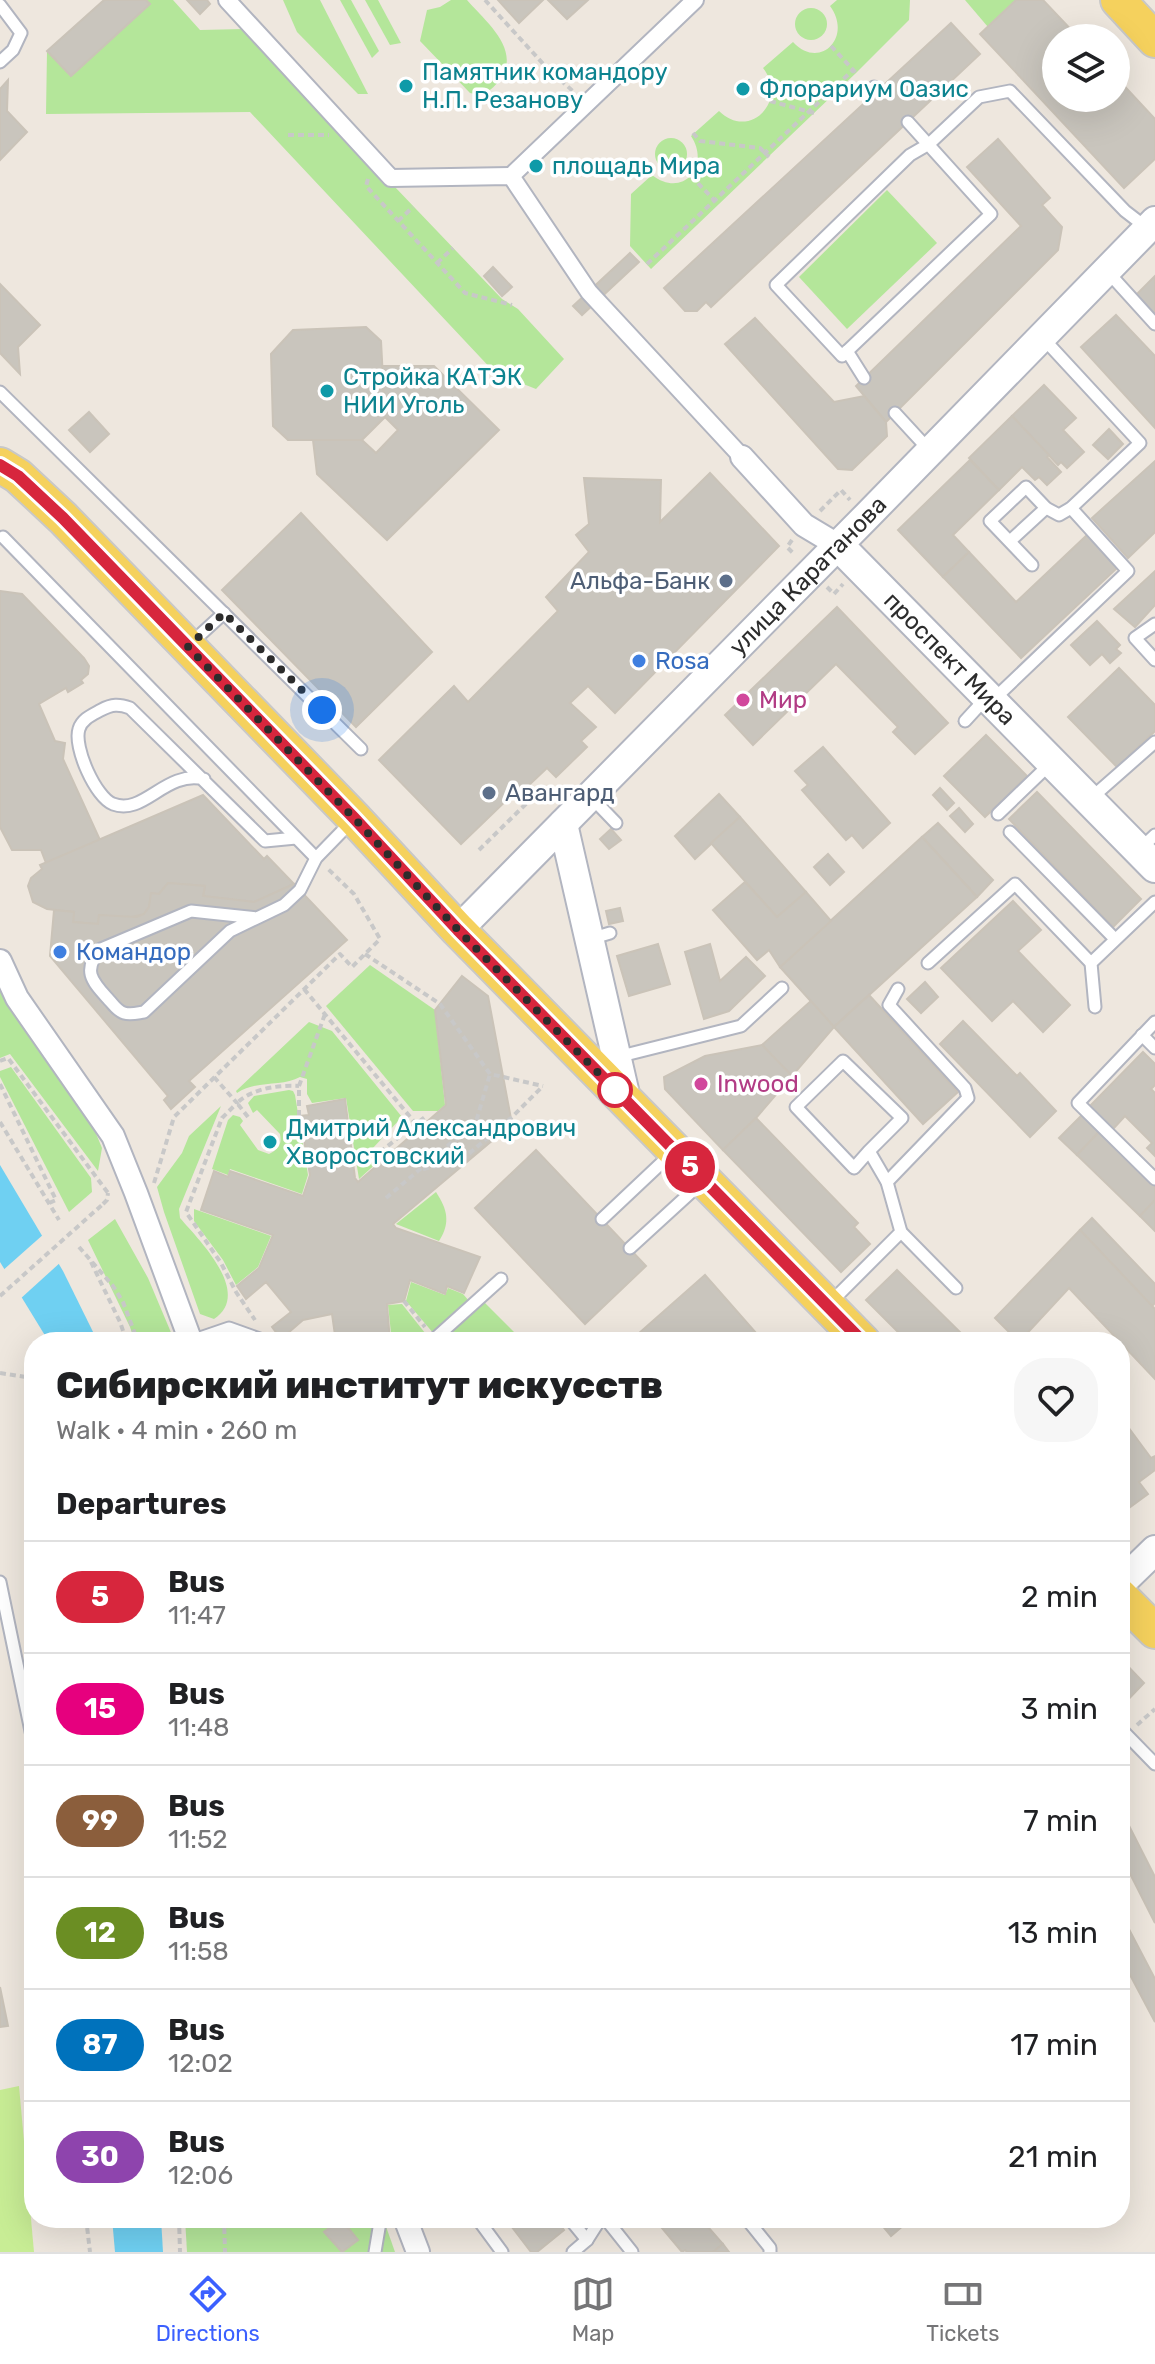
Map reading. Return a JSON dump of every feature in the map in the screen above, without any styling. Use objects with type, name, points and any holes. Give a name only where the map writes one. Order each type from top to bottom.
[{"type":"main road","points":[[1118,0],[1155,40]]},
{"type":"main road","points":[[0,465],[18,476],[63,518],[354,818],[458,930],[853,1332]]},
{"type":"main road","name":"проспект Мира","points":[[839,546],[1089,800],[1150,851]]},
{"type":"main road","points":[[1130,1606],[1155,1631]]},
{"type":"street","points":[[227,0],[391,178],[511,176],[695,0]]},
{"type":"street","points":[[511,176],[589,292],[742,457]]},
{"type":"street","name":"улица Каратанова","points":[[458,930],[839,546],[1151,225]]},
{"type":"street","name":"проспект Мира","points":[[742,457],[804,525],[839,546]]},
{"type":"street","points":[[563,824],[599,936],[616,1057],[627,1103]]},
{"type":"street","points":[[0,961],[17,998],[113,1136],[187,1332]]},
{"type":"street","points":[[1130,1574],[1155,1550]]},
{"type":"street","points":[[409,2228],[418,2252]]},
{"type":"lane","points":[[0,5],[21,33],[13,50],[0,62]]},
{"type":"lane","points":[[908,122],[929,144],[991,214],[842,356],[776,285],[910,155],[929,144],[979,97],[1010,91],[1125,211],[1151,225]]},
{"type":"lane","points":[[1107,271],[1155,324]]},
{"type":"lane","points":[[1032,565],[990,521],[1026,487],[1046,508],[1059,515],[1071,508],[1140,443],[1042,337]]},
{"type":"lane","points":[[847,351],[864,378]]},
{"type":"lane","points":[[0,392],[361,749]]},
{"type":"lane","points":[[895,413],[931,452]]},
{"type":"lane","points":[[1010,541],[1046,508]]},
{"type":"lane","points":[[965,721],[1128,571],[1071,508]]},
{"type":"lane","points":[[3,537],[316,858]]},
{"type":"lane","points":[[188,647],[224,613]]},
{"type":"lane","points":[[1155,624],[1135,638],[1155,660]]},
{"type":"lane","points":[[204,779],[177,779],[133,805],[122,807],[109,802],[100,794],[78,747],[79,727],[86,718],[107,707],[119,704],[130,708],[204,779],[265,841],[296,838]]},
{"type":"lane","points":[[1089,800],[1155,742]]},
{"type":"lane","points":[[998,814],[1052,762]]},
{"type":"lane","points":[[591,796],[616,823]]},
{"type":"lane","points":[[257,918],[191,911],[101,949],[93,957],[90,967],[92,981],[120,1012],[144,1012],[230,931],[257,918],[284,905],[300,890],[316,858],[354,818]]},
{"type":"lane","points":[[1010,832],[1115,939]]},
{"type":"lane","points":[[928,963],[1015,884],[1091,963],[1095,1007]]},
{"type":"lane","points":[[1091,963],[1155,902]]},
{"type":"lane","points":[[616,1057],[741,1026],[782,988]]},
{"type":"lane","points":[[887,1182],[968,1098],[965,1088],[889,1005],[898,989]]},
{"type":"lane","points":[[1155,1022],[1078,1103],[1155,1179]]},
{"type":"lane","points":[[1142,1035],[1155,1048]]},
{"type":"lane","points":[[843,1061],[902,1118],[869,1151],[854,1168],[796,1107],[843,1061]]},
{"type":"lane","points":[[602,1219],[674,1151]]},
{"type":"lane","points":[[869,1151],[887,1182],[901,1232],[956,1288]]},
{"type":"lane","points":[[630,1248],[703,1181]]},
{"type":"lane","points":[[826,1306],[901,1232]]},
{"type":"lane","points":[[443,1332],[501,1279]]},
{"type":"lane","points":[[218,1332],[229,1328],[240,1332]]},
{"type":"lane","points":[[0,1582],[24,1698]]},
{"type":"lane","points":[[1130,1739],[1155,1764]]},
{"type":"lane","points":[[375,2252],[379,2228]]},
{"type":"lane","points":[[484,2228],[502,2252]]},
{"type":"lane","points":[[577,2228],[587,2240]]},
{"type":"lane","points":[[573,2252],[596,2228]]},
{"type":"lane","points":[[612,2228],[632,2252]]},
{"type":"lane","points":[[754,2228],[770,2252]]},
{"type":"path","points":[[485,0],[546,67],[586,103]]},
{"type":"path","points":[[647,264],[855,72],[831,46]]},
{"type":"path","points":[[770,101],[812,113]]},
{"type":"path","points":[[693,133],[700,141],[760,148],[767,155]]},
{"type":"path","points":[[288,135],[336,135]]},
{"type":"path","points":[[691,176],[716,202]]},
{"type":"path","points":[[366,186],[465,293],[512,305]]},
{"type":"path","points":[[398,221],[413,207]]},
{"type":"path","points":[[437,263],[453,248]]},
{"type":"path","points":[[813,517],[841,490],[852,502]]},
{"type":"path","points":[[795,534],[787,547],[798,558]]},
{"type":"path","points":[[825,585],[834,594],[846,582]]},
{"type":"path","points":[[479,850],[534,796]]},
{"type":"path","points":[[153,1186],[174,1117],[340,954],[352,967],[380,939],[354,894],[316,858]]},
{"type":"path","points":[[365,954],[440,1004],[490,1074],[543,1086],[459,1162],[420,1169]]},
{"type":"path","points":[[304,989],[416,1124]]},
{"type":"path","points":[[299,1116],[299,1086],[325,1014]]},
{"type":"path","points":[[0,1061],[8,1058],[108,1193],[103,1204],[0,1296]]},
{"type":"path","points":[[386,1198],[476,1122],[490,1074]]},
{"type":"path","points":[[214,1077],[248,1117]]},
{"type":"path","points":[[0,1084],[56,1200],[49,1203]]},
{"type":"path","points":[[261,1329],[186,1212],[222,1118],[246,1094],[285,1085],[299,1086]]},
{"type":"path","points":[[380,1152],[425,1117]]},
{"type":"path","points":[[0,1122],[59,1220]]},
{"type":"path","points":[[79,1247],[113,1286],[134,1332]]},
{"type":"path","points":[[88,1257],[124,1332]]},
{"type":"path","points":[[404,1301],[426,1332]]},
{"type":"path","points":[[0,1373],[24,1377]]},
{"type":"path","points":[[1130,1727],[1155,1709]]},
{"type":"path","points":[[87,2228],[90,2252]]},
{"type":"path","points":[[179,2228],[180,2252]]},
{"type":"path","points":[[224,2228],[225,2252]]},
{"type":"green space","points":[[104,0],[173,0],[200,30],[244,29],[502,299],[518,309],[564,359],[536,389],[495,373],[250,112],[46,114],[47,51]]},
{"type":"green space","points":[[283,0],[320,0],[368,94],[358,94],[297,32]]},
{"type":"green space","points":[[340,0],[351,0],[379,51],[372,58]]},
{"type":"green space","points":[[365,0],[378,0],[401,43],[390,45]]},
{"type":"green space","points":[[451,0],[467,0],[492,27],[505,48],[505,70],[486,92],[470,93],[420,41],[427,10]]},
{"type":"green space","points":[[837,0],[910,0],[909,20],[651,269],[630,246],[631,194],[652,175],[674,183],[691,176],[698,158],[691,136],[719,111],[742,122],[762,113],[771,93],[770,81],[763,68],[793,42],[813,53],[823,52],[830,46],[836,39],[838,29],[830,6]]},
{"type":"green space","points":[[965,0],[1016,0],[988,27]]},
{"type":"green space","points":[[811,8],[822,13],[827,24],[822,35],[811,40],[800,35],[795,24],[800,13]]},
{"type":"green space","points":[[671,138],[682,143],[687,154],[682,165],[671,170],[660,165],[655,154],[660,143]]},
{"type":"green space","points":[[887,190],[937,243],[847,329],[799,277]]},
{"type":"green space","points":[[370,965],[435,1010],[445,1105],[438,1111],[413,1111],[326,1006]]},
{"type":"green space","points":[[0,991],[92,1124],[102,1148],[98,1171],[10,1054],[0,1058]]},
{"type":"green space","points":[[309,1022],[332,1031],[402,1117],[372,1149],[380,1160],[359,1179],[346,1098],[312,1103],[307,1094],[307,1079],[300,1077],[236,1091]]},
{"type":"green space","points":[[11,1067],[91,1178],[92,1192],[69,1212],[0,1077],[0,1071]]},
{"type":"green space","points":[[289,1090],[295,1095],[308,1175],[302,1194],[230,1169],[228,1175],[212,1169],[228,1120],[233,1115],[243,1121],[240,1125],[258,1150],[269,1154],[277,1148],[280,1134],[257,1110],[253,1113],[248,1103],[254,1096]]},
{"type":"green space","points":[[221,1106],[179,1209],[180,1218],[219,1267],[225,1281],[228,1295],[225,1308],[214,1319],[200,1314],[157,1187],[182,1153],[189,1136]]},
{"type":"green space","points":[[436,1192],[446,1216],[439,1241],[396,1224]]},
{"type":"green space","points":[[194,1209],[271,1236],[258,1267],[236,1285],[223,1260],[194,1221]]},
{"type":"green space","points":[[115,1219],[148,1278],[171,1332],[132,1332],[88,1240]]},
{"type":"green space","points":[[411,1282],[445,1295],[448,1288],[463,1294],[469,1301],[436,1332],[432,1332],[406,1301]]},
{"type":"green space","points":[[483,1301],[514,1332],[449,1332]]},
{"type":"green space","points":[[402,1304],[424,1332],[391,1332],[388,1305]]},
{"type":"green space","points":[[19,2086],[24,2141],[24,2228],[32,2228],[34,2252],[0,2252],[0,2090]]},
{"type":"green space","points":[[186,2228],[387,2228],[395,2252],[187,2252]]},
{"type":"water","points":[[0,1165],[63,1271],[93,1332],[43,1332],[0,1262]]},
{"type":"water","points":[[113,2228],[162,2228],[163,2252],[115,2252]]},
{"type":"pier","points":[[45,1233],[62,1261],[19,1300],[1,1272]]},
{"type":"building","points":[[104,0],[146,0],[150,4],[71,76],[47,51]]},
{"type":"building","points":[[187,0],[207,0],[210,4],[200,14]]},
{"type":"building","points":[[498,0],[543,0],[519,23]]},
{"type":"building","points":[[548,0],[588,0],[567,19]]},
{"type":"building","points":[[1016,0],[1043,0],[1066,24],[1042,24],[1042,100],[980,34]]},
{"type":"building","points":[[951,23],[980,54],[711,307],[706,302],[697,311],[685,311],[664,288]]},
{"type":"building","points":[[8,80],[7,111],[27,132],[0,160],[0,89]]},
{"type":"building","points":[[1130,92],[1155,119],[1155,159],[1124,188],[1053,112],[1130,112]]},
{"type":"building","points":[[998,139],[1050,198],[1042,205],[1062,227],[1058,250],[886,422],[856,386],[1021,226],[967,167]]},
{"type":"building","points":[[630,253],[639,262],[582,315],[573,306]]},
{"type":"building","points":[[493,267],[512,287],[502,296],[484,276]]},
{"type":"building","points":[[1155,276],[1155,314],[1136,295]]},
{"type":"building","points":[[0,284],[40,325],[18,347],[20,374],[0,353]]},
{"type":"building","points":[[1116,315],[1155,356],[1155,428],[1081,347]]},
{"type":"building","points":[[755,318],[834,402],[864,396],[886,422],[887,436],[852,470],[838,469],[725,344]]},
{"type":"building","name":"Стройка КАТЭК НИИ Уголь","points":[[366,327],[381,341],[385,417],[362,440],[288,440],[273,426],[271,354],[293,330]]},
{"type":"building","points":[[382,366],[434,366],[499,430],[387,540],[317,474],[313,440],[362,440],[376,453],[398,430],[385,417]]},
{"type":"building","points":[[1044,385],[1076,418],[1063,430],[1084,452],[1067,468],[1061,462],[1058,465],[1012,416]]},
{"type":"building","points":[[89,412],[109,434],[90,452],[69,430]]},
{"type":"building","points":[[1012,416],[1061,472],[1047,485],[1039,477],[1035,480],[1022,467],[999,490],[969,458]]},
{"type":"building","points":[[1109,429],[1123,444],[1108,459],[1093,445]]},
{"type":"building","points":[[970,460],[999,490],[953,535],[969,552],[943,577],[898,530]]},
{"type":"building","points":[[1155,461],[1155,532],[1128,558],[1092,518]]},
{"type":"building","points":[[710,473],[779,546],[615,713],[588,686],[570,703],[596,727],[581,741],[587,747],[556,777],[547,768],[527,787],[511,796],[461,844],[379,760],[454,686],[468,702],[558,611],[546,597],[589,552],[576,535],[589,524],[584,478],[661,480],[660,522]]},
{"type":"building","points":[[301,513],[432,652],[356,727],[222,590]]},
{"type":"building","points":[[1087,535],[1117,568],[1021,658],[943,577],[969,552],[1016,602]]},
{"type":"building","points":[[1155,571],[1155,605],[1135,627],[1114,609]]},
{"type":"building","points":[[0,591],[22,594],[89,666],[88,674],[81,680],[83,683],[68,692],[66,688],[39,704],[55,741],[65,743],[63,759],[100,840],[46,863],[41,850],[12,850],[0,827]]},
{"type":"building","points":[[837,607],[948,723],[915,754],[893,732],[898,727],[836,664],[753,745],[725,715]]},
{"type":"building","points":[[1097,621],[1120,645],[1116,649],[1121,653],[1110,663],[1102,654],[1090,665],[1071,645]]},
{"type":"building","points":[[1119,668],[1155,705],[1155,731],[1117,767],[1068,717]]},
{"type":"building","points":[[986,735],[1027,776],[985,817],[944,776]]},
{"type":"building","points":[[823,747],[890,823],[863,848],[852,835],[846,840],[802,790],[808,785],[795,771]]},
{"type":"building","points":[[940,788],[954,803],[947,810],[933,795]]},
{"type":"building","points":[[1037,792],[1141,899],[1113,927],[1009,819]]},
{"type":"building","points":[[719,794],[740,817],[695,859],[675,836]]},
{"type":"building","points":[[203,795],[264,859],[267,856],[294,884],[254,902],[203,896],[205,886],[168,883],[159,894],[151,893],[149,907],[144,914],[128,918],[99,915],[98,924],[73,922],[74,912],[47,909],[33,902],[28,886],[31,878],[42,869],[40,865]]},
{"type":"building","points":[[959,808],[973,824],[965,832],[950,816]]},
{"type":"building","points":[[740,817],[806,892],[777,917],[711,843]]},
{"type":"building","points":[[938,823],[993,880],[977,897],[922,837]]},
{"type":"building","points":[[611,829],[621,840],[609,849],[600,839]]},
{"type":"building","points":[[922,837],[977,897],[834,1027],[780,967]]},
{"type":"building","points":[[828,854],[844,872],[830,885],[814,867]]},
{"type":"building","points":[[745,882],[777,917],[806,892],[831,921],[780,967],[769,950],[757,960],[713,910]]},
{"type":"building","points":[[168,883],[205,886],[203,896],[254,902],[294,884],[347,940],[189,1081],[195,1087],[171,1109],[164,1100],[168,1096],[50,956],[54,910],[74,912],[73,922],[98,924],[99,915],[137,917],[149,907],[151,893],[159,894]]},
{"type":"building","points":[[1013,901],[1041,930],[1018,951],[1070,1005],[1043,1032],[1013,1001],[992,1021],[941,968]]},
{"type":"building","points":[[620,908],[623,921],[609,924],[606,911]]},
{"type":"building","points":[[658,944],[670,984],[629,996],[617,956]]},
{"type":"building","points":[[710,944],[720,981],[746,957],[765,976],[729,1011],[704,1019],[685,952]]},
{"type":"building","points":[[462,976],[488,996],[512,1124],[393,1224],[396,1228],[480,1257],[464,1293],[447,1286],[445,1294],[410,1280],[404,1301],[387,1304],[389,1332],[335,1332],[332,1314],[303,1320],[289,1332],[276,1332],[272,1327],[291,1312],[266,1282],[246,1299],[237,1286],[259,1268],[273,1235],[201,1210],[214,1171],[228,1177],[230,1171],[303,1196],[310,1175],[300,1116],[309,1115],[307,1106],[345,1099],[358,1182],[446,1105],[435,1010]]},
{"type":"building","points":[[925,982],[938,997],[921,1013],[907,999]]},
{"type":"building","points":[[869,995],[958,1092],[923,1124],[834,1027]]},
{"type":"building","points":[[811,1001],[834,1027],[792,1076],[762,1045]]},
{"type":"building","points":[[963,1021],[1056,1111],[1030,1137],[940,1044]]},
{"type":"building","points":[[762,1045],[792,1076],[723,1150],[665,1089],[664,1077],[705,1056]]},
{"type":"building","points":[[1143,1052],[1155,1064],[1155,1085],[1151,1089],[1155,1093],[1155,1156],[1147,1148],[1152,1143],[1125,1116],[1113,1129],[1089,1107]]},
{"type":"building","points":[[1083,1114],[1100,1131],[1077,1155],[1059,1138]]},
{"type":"building","points":[[756,1118],[858,1223],[854,1227],[870,1244],[841,1272],[723,1150]]},
{"type":"building","points":[[1100,1131],[1155,1184],[1155,1200],[1140,1216],[1077,1155]]},
{"type":"building","points":[[536,1150],[646,1266],[585,1324],[475,1208]]},
{"type":"building","points":[[1155,1200],[1155,1231],[1140,1216]]},
{"type":"building","points":[[1092,1218],[1155,1284],[1155,1303],[1152,1306],[1080,1230]]},
{"type":"building","points":[[1080,1230],[1155,1309],[1155,1379],[1130,1353],[1130,1332],[1111,1332],[1069,1288],[1028,1332],[1009,1332],[995,1318]]},
{"type":"building","points":[[897,1270],[960,1332],[898,1332],[866,1300]]},
{"type":"building","points":[[705,1275],[755,1332],[640,1332]]},
{"type":"building","points":[[1130,1430],[1151,1458],[1155,1456],[1155,1470],[1139,1482],[1148,1494],[1130,1507]]},
{"type":"building","points":[[1130,1668],[1144,1683],[1130,1698]]},
{"type":"building","points":[[1130,1828],[1155,1877],[1155,1923],[1130,1874]]},
{"type":"building","points":[[1130,1931],[1155,1979],[1155,2022],[1130,1975]]},
{"type":"building","points":[[0,1987],[8,2026],[0,2027]]},
{"type":"building","points":[[329,2228],[348,2228],[358,2240],[342,2252],[324,2232]]},
{"type":"building","points":[[513,2228],[564,2230],[537,2252],[531,2252]]},
{"type":"building","points":[[662,2228],[709,2228],[723,2244],[713,2252],[682,2252]]},
{"type":"building","points":[[884,2228],[900,2228],[891,2236]]},
{"type":"building","points":[[723,2244],[729,2252],[713,2252]]},
{"type":"bus line","name":"5","points":[[0,465],[18,476],[63,518],[354,818],[458,930],[853,1332]]},
{"type":"place","name":"Памятник командору Н.П. Резанову","points":[[406,86]]},
{"type":"place","name":"Флорариум Оазис","points":[[743,89]]},
{"type":"place","name":"площадь Мира","points":[[536,166]]},
{"type":"place","name":"Стройка КАТЭК НИИ Уголь","points":[[327,391]]},
{"type":"place","name":"Альфа-Банк","points":[[726,581]]},
{"type":"place","name":"Rosa","points":[[639,661]]},
{"type":"place","name":"Мир","points":[[743,700]]},
{"type":"place","name":"Авангард","points":[[489,793]]},
{"type":"place","name":"Командор","points":[[60,952]]},
{"type":"place","name":"Inwood","points":[[701,1084]]},
{"type":"place","name":"Дмитрий Александрович Хворостовский","points":[[270,1142]]},
{"type":"route","points":[[322,710],[224,613],[188,647],[615,1090]]}]
